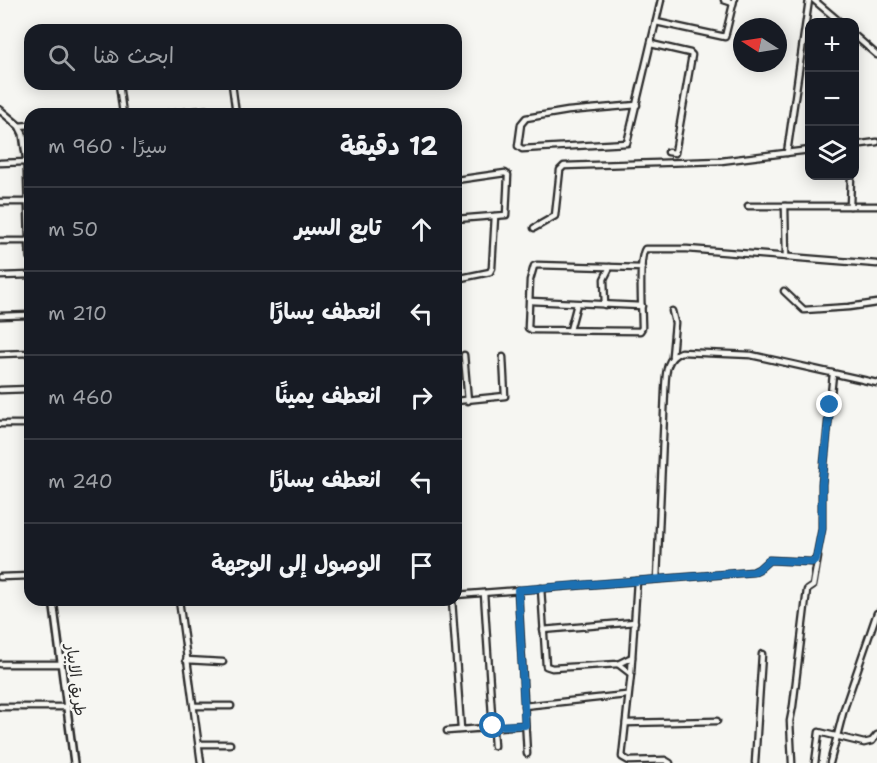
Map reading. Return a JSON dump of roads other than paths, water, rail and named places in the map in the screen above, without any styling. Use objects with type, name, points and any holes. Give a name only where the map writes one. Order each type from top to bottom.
[{"type":"main road","points":[[0,110],[19,126],[24,141]]},
{"type":"main road","name":"طريق الابيار","points":[[54,606],[74,763]]},
{"type":"street","points":[[637,105],[568,111],[526,118],[521,124],[518,146],[522,149],[625,144],[628,141],[637,105],[661,0]]},
{"type":"street","points":[[656,22],[724,38],[728,32],[734,2],[724,0]]},
{"type":"street","points":[[787,153],[811,0],[835,18]]},
{"type":"street","points":[[859,39],[877,55]]},
{"type":"street","points":[[651,44],[690,52],[692,55],[675,153],[668,152]]},
{"type":"street","points":[[120,90],[122,108]]},
{"type":"street","points":[[233,90],[235,108]]},
{"type":"street","points":[[19,126],[24,126]]},
{"type":"street","points":[[859,144],[877,142]]},
{"type":"street","points":[[534,228],[555,216],[560,170],[564,166],[697,163],[805,151]]},
{"type":"street","points":[[0,163],[24,162]]},
{"type":"street","points":[[462,179],[506,173],[507,213],[505,216],[462,219]]},
{"type":"street","points":[[850,180],[850,206]]},
{"type":"street","points":[[0,202],[24,202]]},
{"type":"street","points":[[748,206],[877,206]]},
{"type":"street","points":[[784,206],[786,257]]},
{"type":"street","points":[[462,278],[490,272],[495,216]]},
{"type":"street","points":[[0,241],[24,241]]},
{"type":"street","points":[[642,267],[537,265],[532,269],[530,280],[529,329],[640,331],[642,328],[642,267],[642,256],[645,249],[687,249],[877,264]]},
{"type":"street","points":[[605,305],[604,279],[610,267]]},
{"type":"street","points":[[0,276],[24,275]]},
{"type":"street","points":[[784,291],[804,310],[877,303]]},
{"type":"street","points":[[530,301],[642,306]]},
{"type":"street","points":[[570,330],[577,304]]},
{"type":"street","points":[[657,579],[665,390],[668,363],[672,356],[675,323],[672,311]]},
{"type":"street","points":[[0,316],[24,315]]},
{"type":"street","points":[[672,356],[681,352],[734,353],[780,360],[877,383]]},
{"type":"street","points":[[0,354],[24,353]]},
{"type":"street","points":[[464,356],[468,401]]},
{"type":"street","points":[[462,401],[505,396],[503,357]]},
{"type":"street","points":[[792,763],[790,721],[807,590],[813,586],[822,529],[822,484],[833,374]]},
{"type":"street","points":[[0,390],[24,389]]},
{"type":"street","points":[[0,424],[24,424]]},
{"type":"street","points":[[462,595],[753,572],[769,560],[812,562],[818,557]]},
{"type":"street","points":[[0,577],[24,576]]},
{"type":"street","points":[[637,581],[623,759],[628,761],[665,760],[670,763]]},
{"type":"street","points":[[541,588],[545,664],[548,667],[618,664],[632,657]]},
{"type":"street","points":[[518,590],[527,754]]},
{"type":"street","points":[[484,593],[494,746]]},
{"type":"street","points":[[180,606],[201,763]]},
{"type":"street","points":[[452,606],[461,729]]},
{"type":"street","points":[[830,763],[844,709],[875,626],[877,613]]},
{"type":"street","points":[[543,630],[635,622]]},
{"type":"street","points":[[755,763],[762,654]]},
{"type":"street","points":[[186,660],[224,662]]},
{"type":"street","points":[[0,663],[60,664]]},
{"type":"street","points":[[618,664],[631,674]]},
{"type":"street","points":[[524,706],[626,695]]},
{"type":"street","points":[[194,706],[231,706]]},
{"type":"street","points":[[0,707],[65,707]]},
{"type":"street","points":[[626,723],[717,721]]},
{"type":"street","points":[[447,730],[525,725]]},
{"type":"street","points":[[815,763],[819,732],[864,743],[872,741],[877,735]]},
{"type":"street","points":[[199,744],[230,744]]}]
